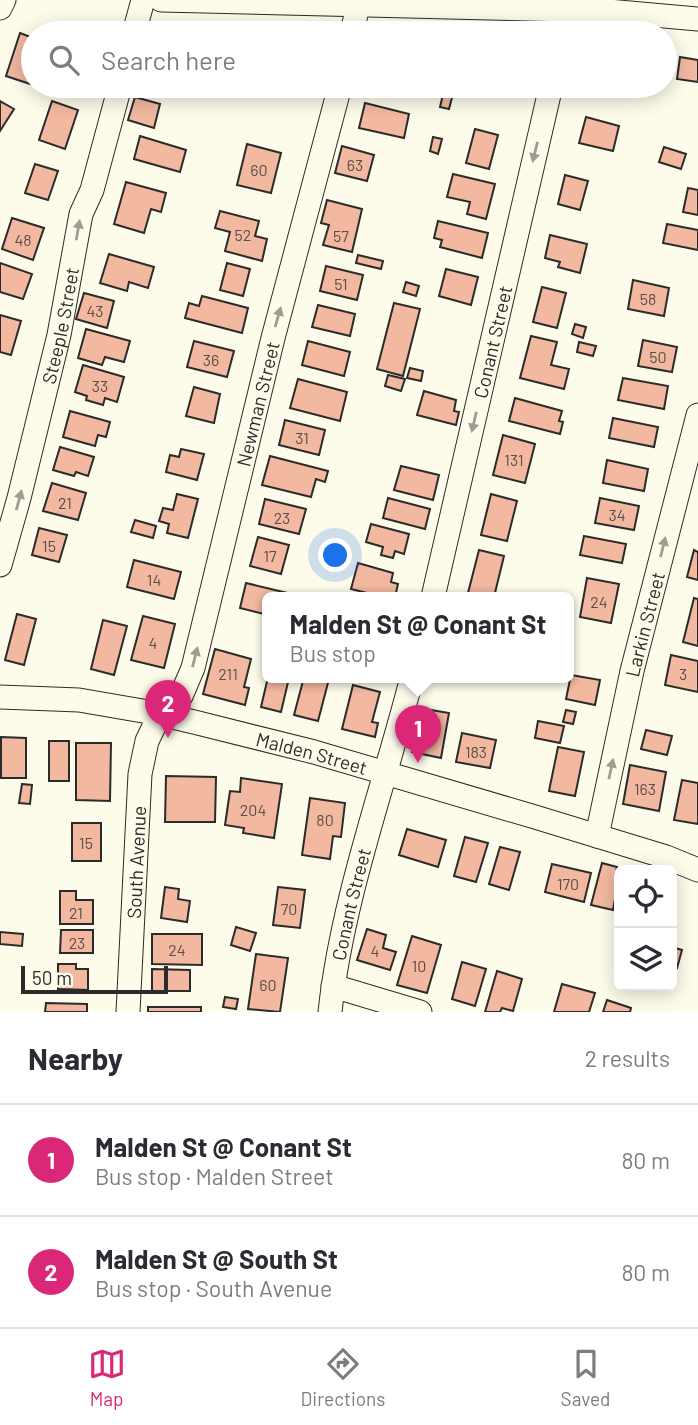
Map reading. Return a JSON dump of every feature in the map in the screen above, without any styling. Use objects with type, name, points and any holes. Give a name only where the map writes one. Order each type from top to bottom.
[{"type":"street","points":[[0,8],[4,0]]},
{"type":"street","points":[[137,21],[143,0]]},
{"type":"street","points":[[161,0],[571,5],[698,19]]},
{"type":"street","points":[[355,21],[359,2]]},
{"type":"street","name":"Steeple Street","points":[[0,565],[59,335],[81,214],[92,190],[117,98]]},
{"type":"street","name":"Newman Street","points":[[160,714],[181,696],[192,668],[273,338],[337,98]]},
{"type":"street","name":"Conant Street","points":[[434,592],[548,98]]},
{"type":"street","name":"Larkin Street","points":[[597,836],[632,671],[698,415]]},
{"type":"street","name":"Conant Street","points":[[330,1012],[333,986],[363,851],[410,683]]},
{"type":"street","name":"Malden Street","points":[[0,697],[79,700],[160,714],[314,752],[666,857],[698,870]]},
{"type":"street","name":"South Avenue","points":[[128,1012],[140,774],[147,741],[160,714]]},
{"type":"street","points":[[333,986],[420,1012]]},
{"type":"building","points":[[20,33],[21,81],[6,76]]},
{"type":"building","points":[[680,57],[698,60],[698,82],[677,79]]},
{"type":"building","points":[[135,98],[160,104],[154,128],[128,120]]},
{"type":"building","points":[[442,98],[452,98],[449,109],[440,107]]},
{"type":"building","points":[[0,101],[14,109],[0,131]]},
{"type":"building","points":[[52,101],[78,110],[65,149],[39,140]]},
{"type":"building","points":[[365,103],[409,114],[404,138],[359,128]]},
{"type":"building","points":[[586,117],[619,126],[613,151],[579,143]]},
{"type":"building","points":[[475,129],[498,135],[489,169],[466,163]]},
{"type":"building","points":[[140,136],[186,150],[180,172],[134,159]]},
{"type":"building","points":[[433,137],[442,139],[438,154],[430,151]]},
{"type":"building","points":[[247,144],[281,153],[271,193],[237,185]]},
{"type":"building","points":[[342,146],[374,155],[367,181],[335,173]]},
{"type":"building","points":[[664,147],[686,154],[681,169],[659,162]]},
{"type":"building","points":[[35,164],[58,171],[48,200],[25,193]]},
{"type":"building","points":[[453,174],[495,184],[486,219],[467,214],[470,202],[447,197]]},
{"type":"building","points":[[565,175],[588,181],[580,210],[558,204]]},
{"type":"building","points":[[126,182],[166,193],[161,212],[151,209],[144,233],[114,224]]},
{"type":"building","points":[[688,188],[698,190],[698,215],[683,212]]},
{"type":"building","points":[[327,200],[362,209],[352,252],[323,245],[329,225],[321,223]]},
{"type":"building","points":[[220,211],[259,221],[255,236],[267,239],[262,261],[225,251],[230,232],[215,228]]},
{"type":"building","points":[[12,218],[44,228],[33,260],[2,249]]},
{"type":"building","points":[[438,221],[488,233],[482,258],[440,247],[442,240],[434,238]]},
{"type":"building","points":[[667,224],[698,230],[698,250],[663,243]]},
{"type":"building","points":[[550,235],[587,244],[580,273],[558,267],[560,262],[545,258]]},
{"type":"building","points":[[109,254],[154,267],[148,288],[129,282],[127,291],[100,283]]},
{"type":"building","points":[[358,255],[383,261],[381,269],[356,263]]},
{"type":"building","points":[[0,263],[32,274],[23,299],[0,292]]},
{"type":"building","points":[[227,263],[250,269],[243,296],[220,290]]},
{"type":"building","points":[[326,266],[363,275],[357,300],[320,291]]},
{"type":"building","points":[[446,269],[478,277],[471,305],[439,296]]},
{"type":"building","points":[[633,280],[669,288],[664,316],[628,309]]},
{"type":"building","points":[[406,282],[419,286],[416,296],[403,292]]},
{"type":"building","points":[[542,287],[566,293],[557,328],[533,322]]},
{"type":"building","points":[[84,293],[114,301],[107,328],[76,319]]},
{"type":"building","points":[[202,296],[248,308],[242,333],[185,318],[189,303],[199,306]]},
{"type":"building","points":[[394,303],[420,309],[403,376],[377,369]]},
{"type":"building","points":[[318,305],[355,314],[350,336],[312,327]]},
{"type":"building","points":[[0,315],[21,321],[11,355],[0,352]]},
{"type":"building","points":[[575,324],[586,327],[583,338],[572,334]]},
{"type":"building","points":[[86,329],[130,341],[124,362],[105,357],[102,365],[78,358]]},
{"type":"building","points":[[531,336],[557,342],[551,365],[569,369],[564,389],[520,378]]},
{"type":"building","points":[[643,340],[677,347],[672,372],[638,366]]},
{"type":"building","points":[[194,341],[234,351],[227,377],[187,367]]},
{"type":"building","points":[[308,341],[350,352],[344,376],[302,365]]},
{"type":"building","points":[[579,342],[596,346],[593,356],[577,352]]},
{"type":"building","points":[[83,365],[124,377],[117,402],[105,398],[103,405],[86,400],[87,396],[75,392]]},
{"type":"building","points":[[410,368],[423,371],[421,381],[407,378]]},
{"type":"building","points":[[388,375],[405,379],[401,391],[385,386]]},
{"type":"building","points":[[623,378],[668,386],[664,409],[618,400]]},
{"type":"building","points":[[298,379],[347,392],[340,421],[290,408]]},
{"type":"building","points":[[194,387],[220,394],[214,423],[186,416]]},
{"type":"building","points":[[424,391],[456,400],[454,411],[459,412],[456,425],[417,415]]},
{"type":"building","points":[[515,398],[562,411],[559,421],[563,422],[560,434],[509,421]]},
{"type":"building","points":[[70,411],[110,422],[106,437],[98,435],[95,446],[63,437]]},
{"type":"building","points":[[613,418],[658,427],[654,447],[609,438]]},
{"type":"building","points":[[285,420],[325,430],[319,455],[279,445]]},
{"type":"building","points":[[503,435],[535,444],[525,483],[493,475]]},
{"type":"building","points":[[60,447],[94,457],[88,476],[76,472],[74,476],[53,470]]},
{"type":"building","points":[[181,449],[204,454],[197,480],[166,472],[170,455],[179,457]]},
{"type":"building","points":[[270,456],[328,471],[325,482],[316,479],[311,497],[262,485]]},
{"type":"building","points":[[607,460],[648,469],[644,491],[603,483]]},
{"type":"building","points":[[401,466],[439,475],[433,500],[394,490]]},
{"type":"building","points":[[52,483],[86,493],[78,520],[43,511]]},
{"type":"building","points":[[177,494],[198,499],[188,538],[167,533],[169,524],[159,521],[163,508],[173,510]]},
{"type":"building","points":[[491,494],[517,501],[507,541],[481,535]]},
{"type":"building","points":[[388,498],[430,509],[425,529],[383,518]]},
{"type":"building","points":[[600,498],[639,506],[634,530],[595,523]]},
{"type":"building","points":[[265,499],[306,509],[299,534],[259,524]]},
{"type":"building","points":[[135,520],[156,526],[153,538],[131,532]]},
{"type":"building","points":[[371,524],[409,534],[404,554],[395,551],[393,558],[381,555],[383,547],[366,542]]},
{"type":"building","points":[[39,528],[67,535],[59,562],[32,555]]},
{"type":"building","points":[[584,536],[626,544],[622,563],[580,555]]},
{"type":"building","points":[[258,537],[289,545],[281,574],[250,566]]},
{"type":"building","points":[[479,550],[504,556],[495,592],[468,592]]},
{"type":"building","points":[[694,550],[698,552],[698,580],[687,577]]},
{"type":"building","points":[[134,560],[181,572],[174,599],[127,587]]},
{"type":"building","points":[[358,563],[393,573],[391,582],[398,584],[396,592],[363,592],[351,589]]},
{"type":"building","points":[[587,578],[619,584],[611,623],[580,617]]},
{"type":"building","points":[[246,583],[284,592],[262,592],[262,614],[240,608]]},
{"type":"building","points":[[694,598],[698,599],[698,646],[683,642]]},
{"type":"building","points":[[17,614],[36,619],[24,665],[5,660]]},
{"type":"building","points":[[143,616],[175,624],[164,668],[131,660]]},
{"type":"building","points":[[103,620],[127,626],[114,675],[91,669]]},
{"type":"building","points":[[215,649],[251,659],[244,687],[249,688],[245,705],[203,694]]},
{"type":"building","points":[[671,655],[698,661],[698,692],[665,685]]},
{"type":"building","points":[[574,676],[600,680],[595,705],[566,699],[569,683],[574,683]]},
{"type":"building","points":[[267,683],[288,683],[281,712],[261,707]]},
{"type":"building","points":[[302,683],[328,683],[318,721],[294,715]]},
{"type":"building","points":[[353,685],[380,692],[372,722],[378,723],[375,737],[342,729]]},
{"type":"building","points":[[431,710],[449,713],[441,758],[412,752],[419,720],[429,722]]},
{"type":"building","points":[[566,710],[576,712],[573,724],[563,722]]},
{"type":"building","points":[[538,721],[564,726],[560,743],[535,738]]},
{"type":"building","points":[[646,730],[672,736],[667,755],[641,749]]},
{"type":"building","points":[[462,733],[496,740],[490,768],[456,762]]},
{"type":"building","points":[[1,737],[26,738],[26,778],[1,778]]},
{"type":"building","points":[[49,741],[69,741],[69,781],[49,781]]},
{"type":"building","points":[[76,743],[111,743],[110,801],[76,800]]},
{"type":"building","points":[[558,747],[584,752],[575,796],[549,791]]},
{"type":"building","points":[[630,765],[666,772],[659,811],[623,804]]},
{"type":"building","points":[[166,776],[216,777],[215,822],[165,822]]},
{"type":"building","points":[[241,778],[282,784],[274,838],[243,833],[244,828],[225,825],[230,791],[240,792]]},
{"type":"building","points":[[682,780],[698,783],[698,824],[674,820]]},
{"type":"building","points":[[22,784],[32,785],[30,804],[19,803]]},
{"type":"building","points":[[310,798],[345,803],[341,837],[333,836],[330,859],[302,855]]},
{"type":"building","points":[[72,823],[101,823],[101,861],[72,861]]},
{"type":"building","points":[[407,829],[446,840],[438,867],[399,855]]},
{"type":"building","points":[[465,837],[488,843],[476,882],[454,876]]},
{"type":"building","points":[[500,847],[520,852],[509,890],[489,884]]},
{"type":"building","points":[[602,863],[614,866],[613,910],[591,905]]},
{"type":"building","points":[[552,864],[591,873],[584,902],[545,892]]},
{"type":"building","points":[[165,887],[179,889],[178,899],[190,901],[187,922],[161,918]]},
{"type":"building","points":[[278,887],[305,890],[300,928],[273,925]]},
{"type":"building","points":[[60,891],[76,891],[76,900],[93,900],[93,924],[60,924]]},
{"type":"building","points":[[236,927],[256,933],[250,951],[231,945]]},
{"type":"building","points":[[367,929],[386,935],[383,948],[396,952],[390,970],[357,960]]},
{"type":"building","points":[[61,930],[93,930],[93,953],[60,953]]},
{"type":"building","points":[[0,932],[23,934],[22,946],[0,944]]},
{"type":"building","points":[[152,934],[202,934],[202,965],[152,964]]},
{"type":"building","points":[[412,936],[441,945],[427,993],[397,985]]},
{"type":"building","points":[[677,948],[682,950],[677,968]]},
{"type":"building","points":[[256,954],[288,958],[280,1012],[248,1009]]},
{"type":"building","points":[[462,962],[486,969],[475,1006],[452,999]]},
{"type":"building","points":[[58,964],[76,964],[76,969],[88,969],[88,990],[58,989]]},
{"type":"building","points":[[152,969],[190,970],[190,991],[152,991]]},
{"type":"building","points":[[497,971],[522,979],[513,1011],[502,1008],[500,1012],[485,1012]]},
{"type":"building","points":[[562,984],[595,993],[589,1012],[554,1012]]},
{"type":"building","points":[[225,997],[238,999],[236,1009],[223,1007]]},
{"type":"building","points":[[607,1000],[631,1008],[630,1012],[603,1012]]},
{"type":"building","points":[[46,1003],[87,1004],[87,1012],[45,1012]]},
{"type":"building","points":[[148,1007],[201,1007],[201,1012],[148,1012]]},
{"type":"place","name":"Malden St @ South St","points":[[168,738]]},
{"type":"place","name":"Malden St @ Conant St","points":[[418,763]]}]
